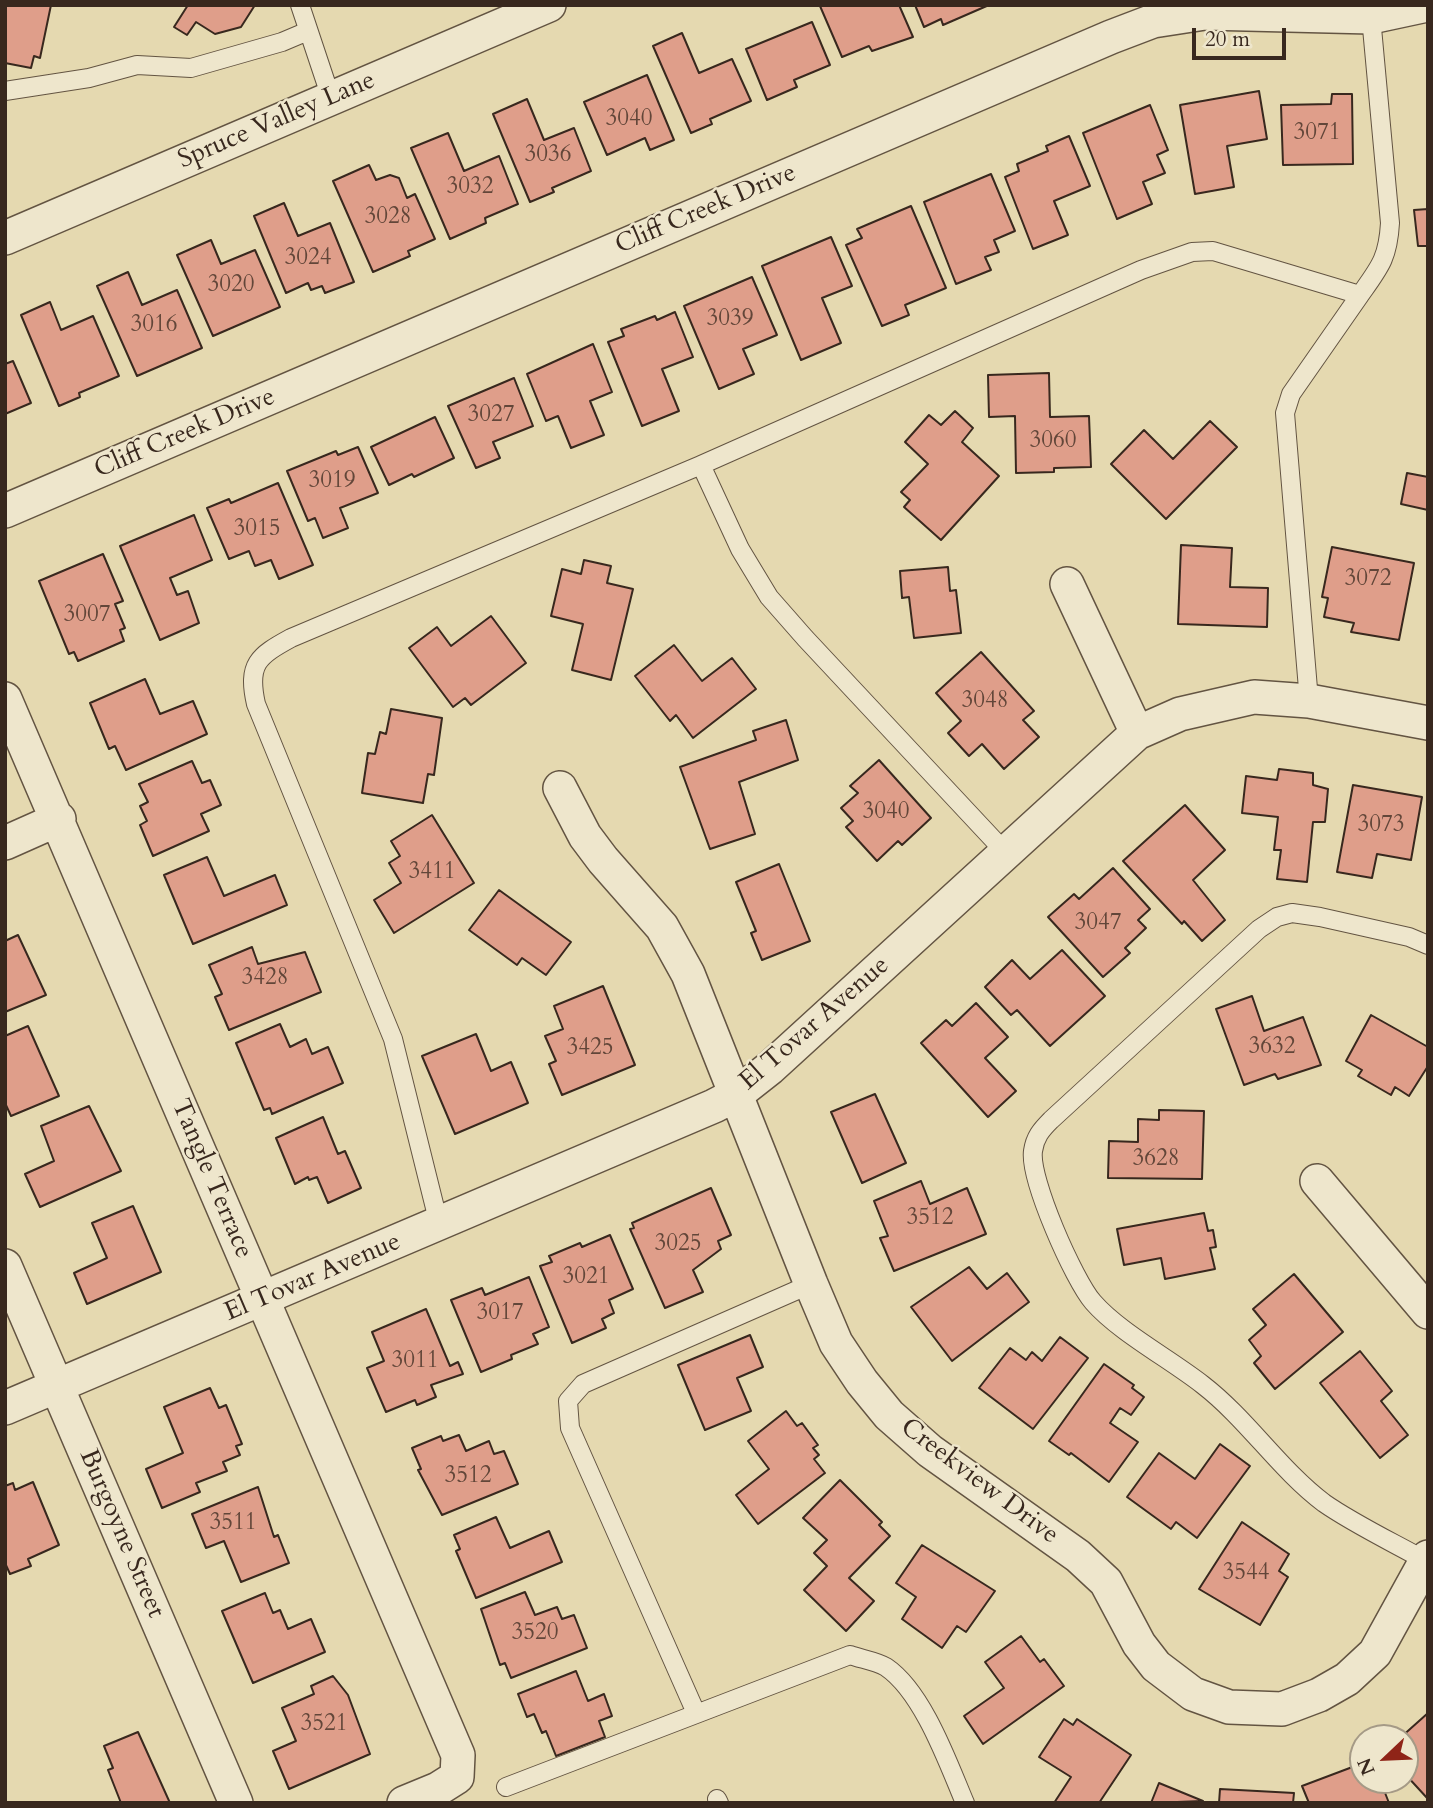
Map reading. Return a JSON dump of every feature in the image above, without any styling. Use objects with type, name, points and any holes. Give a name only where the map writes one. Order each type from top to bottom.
[{"type":"street","name":"Spruce Valley Lane","points":[[5,238],[549,5]]},
{"type":"street","name":"Cliff Creek Drive","points":[[5,511],[1153,21],[1205,13],[1371,17],[1427,5]]},
{"type":"street","points":[[1067,584],[1137,733]]},
{"type":"street","name":"El Tovar Avenue","points":[[5,1408],[737,1094],[770,1069],[1137,733],[1180,714],[1254,696],[1308,701],[1428,723]]},
{"type":"street","name":"Tangle Terrace","points":[[5,699],[458,1755],[457,1777],[438,1789],[404,1803]]},
{"type":"street","name":"Creekview Drive","points":[[560,788],[585,836],[662,927],[688,974],[836,1343],[862,1382],[890,1415],[930,1451],[1078,1556],[1105,1582],[1139,1644],[1156,1666],[1194,1694],[1229,1707],[1282,1709],[1319,1695],[1347,1679],[1375,1653],[1427,1559]]},
{"type":"street","points":[[5,843],[59,820]]},
{"type":"street","points":[[1317,1181],[1428,1312]]},
{"type":"street","name":"Burgoyne Street","points":[[5,1266],[236,1803]]},
{"type":"lane","points":[[300,5],[331,98]]},
{"type":"lane","points":[[1308,701],[1285,414],[1292,394],[1382,265],[1388,247],[1390,223],[1371,17]]},
{"type":"lane","points":[[5,91],[89,78],[137,65],[191,68],[282,42],[308,31]]},
{"type":"lane","points":[[439,1224],[393,1038],[256,704],[251,682],[256,665],[266,652],[291,638],[894,381],[1141,270],[1192,252],[1213,251],[1360,295]]},
{"type":"lane","points":[[701,465],[740,549],[769,597],[1006,852]]},
{"type":"lane","points":[[1427,1559],[1325,1504],[1204,1385],[1094,1304],[1081,1286],[1041,1193],[1032,1153],[1036,1136],[1051,1120],[1259,929],[1277,917],[1292,913],[1320,917],[1409,937],[1428,944]]},
{"type":"lane","points":[[696,1713],[570,1428],[568,1401],[583,1384],[811,1284]]},
{"type":"lane","points":[[506,1787],[850,1655],[885,1667],[911,1693],[937,1736],[965,1803]]},
{"type":"building","points":[[5,5],[51,5],[40,58],[34,56],[31,68],[5,63]]},
{"type":"building","points":[[188,5],[255,5],[241,27],[215,34],[196,22],[187,35],[174,27]]},
{"type":"building","points":[[899,5],[913,37],[872,51],[869,46],[842,57],[820,6]]},
{"type":"building","points":[[915,5],[989,5],[943,25],[941,19],[924,27]]},
{"type":"building","points":[[812,22],[830,65],[794,80],[797,87],[767,100],[746,49]]},
{"type":"building","points":[[682,33],[699,73],[732,59],[751,101],[710,119],[712,124],[691,133],[653,46]]},
{"type":"building","points":[[647,75],[674,140],[650,150],[645,138],[607,155],[584,102]]},
{"type":"building","points":[[1259,91],[1267,139],[1227,146],[1234,187],[1195,194],[1180,105]]},
{"type":"building","points":[[1332,94],[1352,94],[1353,164],[1283,165],[1281,105],[1331,104]]},
{"type":"building","points":[[527,99],[544,140],[574,128],[591,171],[552,188],[554,192],[530,202],[493,114]]},
{"type":"building","points":[[1150,105],[1168,150],[1157,155],[1165,173],[1143,182],[1152,204],[1117,219],[1083,133]]},
{"type":"building","points":[[448,133],[464,171],[499,156],[518,204],[485,218],[486,223],[450,239],[411,148]]},
{"type":"building","points":[[1069,136],[1090,186],[1054,201],[1068,235],[1033,249],[1005,177],[1019,171],[1017,164],[1048,151],[1046,146]]},
{"type":"building","points":[[369,165],[376,180],[390,175],[399,178],[407,198],[415,194],[435,239],[408,251],[410,256],[373,272],[333,181]]},
{"type":"building","points":[[991,174],[1015,231],[994,240],[999,252],[985,257],[991,270],[956,284],[924,202]]},
{"type":"building","points":[[284,203],[298,236],[330,223],[354,282],[325,293],[322,286],[311,290],[308,283],[286,293],[254,216]]},
{"type":"building","points":[[911,206],[946,288],[905,305],[909,315],[882,326],[846,245],[862,238],[857,229]]},
{"type":"building","points":[[1428,209],[1428,246],[1418,246],[1414,210]]},
{"type":"building","points":[[831,237],[852,286],[822,298],[841,343],[801,360],[762,266]]},
{"type":"building","points":[[211,240],[221,264],[255,250],[280,307],[213,336],[177,255]]},
{"type":"building","points":[[128,272],[142,305],[177,290],[202,348],[137,376],[97,286]]},
{"type":"building","points":[[752,277],[777,335],[743,349],[754,374],[719,389],[684,306]]},
{"type":"building","points":[[50,302],[61,330],[93,316],[119,376],[79,393],[80,397],[59,406],[21,315]]},
{"type":"building","points":[[675,312],[693,357],[662,369],[679,411],[642,426],[608,342],[624,336],[621,329],[655,316],[657,320]]},
{"type":"building","points":[[593,344],[612,392],[590,401],[604,435],[571,448],[558,416],[546,421],[527,374]]},
{"type":"building","points":[[13,361],[31,403],[5,414],[5,364]]},
{"type":"building","points":[[1049,373],[1050,417],[1089,416],[1091,467],[1016,473],[1015,416],[989,417],[988,375]]},
{"type":"building","points":[[514,378],[533,426],[493,442],[500,458],[476,468],[448,406]]},
{"type":"building","points":[[955,411],[973,428],[962,442],[999,476],[941,540],[904,507],[910,500],[901,492],[928,464],[905,442],[929,415],[941,425]]},
{"type":"building","points":[[435,417],[454,458],[414,477],[412,474],[389,485],[371,447]]},
{"type":"building","points":[[1210,421],[1237,447],[1166,519],[1111,464],[1144,430],[1173,459]]},
{"type":"building","points":[[358,447],[378,493],[340,508],[348,528],[323,538],[315,518],[308,521],[287,471],[336,451],[338,455]]},
{"type":"building","points":[[1407,473],[1428,477],[1428,510],[1401,504]]},
{"type":"building","points":[[278,483],[313,565],[279,579],[271,560],[255,566],[249,551],[229,559],[207,508],[229,499],[231,503]]},
{"type":"building","points":[[194,515],[212,560],[170,578],[177,595],[188,591],[199,623],[160,640],[120,546]]},
{"type":"building","points":[[1181,545],[1232,548],[1230,587],[1268,588],[1267,627],[1178,624]]},
{"type":"building","points":[[1332,547],[1414,563],[1399,640],[1351,632],[1354,623],[1324,617],[1328,598],[1322,597]]},
{"type":"building","points":[[103,554],[123,601],[115,604],[125,628],[120,630],[124,641],[78,661],[74,652],[69,654],[39,581]]},
{"type":"building","points":[[584,560],[611,566],[607,583],[633,589],[611,680],[572,670],[583,624],[551,616],[562,569],[581,574]]},
{"type":"building","points":[[948,567],[950,591],[956,590],[961,633],[914,638],[909,597],[902,598],[900,571]]},
{"type":"building","points":[[491,616],[526,663],[471,705],[465,698],[453,707],[409,648],[437,627],[451,646]]},
{"type":"building","points":[[674,645],[702,681],[732,658],[756,689],[693,738],[676,715],[670,721],[635,676]]},
{"type":"building","points":[[981,652],[1034,711],[1023,720],[1039,737],[1004,769],[982,744],[969,756],[948,733],[961,721],[936,693]]},
{"type":"building","points":[[145,679],[160,714],[193,701],[207,734],[126,770],[115,746],[109,749],[90,703]]},
{"type":"building","points":[[391,709],[442,718],[434,775],[428,774],[423,803],[362,793],[368,753],[375,754],[380,732],[386,734]]},
{"type":"building","points":[[786,720],[798,760],[739,782],[755,834],[710,849],[680,767],[756,740],[753,731]]},
{"type":"building","points":[[879,760],[931,818],[902,845],[898,841],[877,861],[846,827],[853,821],[841,808],[858,793],[850,786]]},
{"type":"building","points":[[192,761],[202,783],[210,780],[221,805],[201,814],[209,831],[153,856],[140,825],[147,821],[140,806],[148,802],[139,784]]},
{"type":"building","points":[[1279,769],[1313,773],[1313,785],[1328,789],[1325,822],[1313,822],[1307,882],[1277,879],[1281,850],[1274,850],[1278,817],[1242,813],[1246,776],[1277,780]]},
{"type":"building","points":[[1353,785],[1422,797],[1411,860],[1377,854],[1372,878],[1337,872]]},
{"type":"building","points":[[1185,805],[1225,850],[1193,880],[1225,920],[1202,941],[1184,921],[1182,924],[1123,861]]},
{"type":"building","points":[[432,815],[474,883],[394,933],[374,900],[401,883],[389,863],[400,856],[391,841]]},
{"type":"building","points":[[207,857],[224,896],[275,875],[287,905],[193,944],[164,875]]},
{"type":"building","points":[[779,864],[810,941],[762,960],[751,933],[756,931],[736,882]]},
{"type":"building","points":[[1113,868],[1150,909],[1138,920],[1146,928],[1125,948],[1130,953],[1103,977],[1048,917],[1074,894],[1079,899]]},
{"type":"building","points":[[499,890],[571,942],[546,975],[522,958],[517,965],[469,930]]},
{"type":"building","points":[[18,935],[46,995],[5,1012],[5,941]]},
{"type":"building","points":[[252,947],[258,964],[305,952],[321,992],[229,1030],[215,997],[222,994],[209,965]]},
{"type":"building","points":[[1062,950],[1105,996],[1050,1046],[1017,1010],[1011,1015],[985,987],[1012,960],[1030,979]]},
{"type":"building","points":[[603,986],[635,1065],[562,1095],[549,1064],[556,1061],[545,1036],[563,1029],[554,1006]]},
{"type":"building","points":[[1252,996],[1264,1031],[1303,1017],[1321,1065],[1278,1079],[1275,1074],[1244,1085],[1216,1009]]},
{"type":"building","points":[[976,1003],[1008,1037],[985,1058],[1016,1091],[988,1117],[921,1043],[946,1020],[952,1026]]},
{"type":"building","points":[[1371,1015],[1428,1047],[1428,1066],[1409,1096],[1395,1087],[1391,1095],[1358,1076],[1362,1070],[1346,1061]]},
{"type":"building","points":[[280,1024],[290,1047],[306,1039],[312,1054],[328,1047],[343,1083],[272,1114],[270,1108],[264,1110],[236,1043]]},
{"type":"building","points":[[28,1026],[59,1096],[11,1116],[5,1103],[5,1036]]},
{"type":"building","points":[[476,1034],[491,1071],[511,1062],[528,1103],[455,1134],[422,1056]]},
{"type":"building","points":[[875,1094],[906,1163],[862,1183],[831,1112]]},
{"type":"building","points":[[89,1106],[121,1171],[40,1207],[25,1174],[54,1161],[41,1126]]},
{"type":"building","points":[[1159,1110],[1204,1111],[1202,1179],[1108,1178],[1109,1141],[1138,1142],[1138,1119],[1159,1120]]},
{"type":"building","points":[[323,1117],[338,1154],[345,1151],[361,1188],[328,1203],[317,1177],[309,1180],[308,1177],[295,1184],[276,1138]]},
{"type":"building","points":[[921,1181],[930,1204],[967,1188],[986,1234],[894,1271],[880,1238],[888,1236],[874,1201]]},
{"type":"building","points":[[711,1188],[731,1235],[718,1241],[721,1249],[693,1270],[703,1292],[665,1308],[630,1229],[634,1228],[632,1223]]},
{"type":"building","points":[[133,1206],[161,1272],[87,1304],[74,1273],[107,1258],[92,1223]]},
{"type":"building","points":[[1204,1213],[1208,1231],[1213,1230],[1216,1247],[1210,1248],[1215,1269],[1165,1279],[1161,1258],[1124,1265],[1117,1229]]},
{"type":"building","points":[[610,1235],[633,1289],[609,1300],[614,1313],[602,1319],[606,1328],[572,1343],[540,1266],[552,1262],[549,1256],[580,1243],[582,1247]]},
{"type":"building","points":[[969,1267],[987,1289],[1007,1273],[1029,1302],[952,1361],[911,1307]]},
{"type":"building","points":[[1294,1274],[1343,1332],[1275,1389],[1254,1363],[1261,1356],[1249,1340],[1266,1325],[1253,1309]]},
{"type":"building","points":[[529,1277],[549,1327],[533,1334],[538,1344],[481,1372],[451,1300],[482,1288],[485,1295]]},
{"type":"building","points":[[426,1309],[450,1366],[458,1362],[463,1374],[431,1385],[436,1397],[417,1405],[415,1400],[386,1412],[367,1368],[384,1361],[372,1332]]},
{"type":"building","points":[[750,1335],[763,1367],[737,1378],[751,1411],[705,1430],[678,1365]]},
{"type":"building","points":[[1060,1337],[1088,1358],[1033,1429],[979,1388],[1010,1348],[1026,1360],[1032,1352],[1042,1361]]},
{"type":"building","points":[[1360,1351],[1392,1391],[1381,1401],[1408,1435],[1380,1458],[1320,1383]]},
{"type":"building","points":[[1104,1364],[1134,1385],[1132,1388],[1144,1397],[1131,1415],[1120,1408],[1110,1423],[1138,1442],[1109,1482],[1071,1453],[1069,1455],[1049,1441]]},
{"type":"building","points":[[210,1388],[219,1408],[226,1405],[242,1444],[236,1446],[240,1455],[223,1462],[227,1471],[196,1483],[200,1492],[162,1508],[146,1469],[183,1453],[164,1407]]},
{"type":"building","points":[[786,1411],[797,1426],[802,1423],[818,1445],[813,1448],[819,1455],[814,1459],[825,1473],[758,1524],[736,1495],[769,1469],[748,1441]]},
{"type":"building","points":[[459,1435],[466,1451],[489,1441],[494,1454],[504,1451],[518,1484],[442,1515],[418,1470],[421,1469],[412,1448],[441,1436],[443,1441]]},
{"type":"building","points":[[1220,1444],[1250,1466],[1197,1538],[1176,1522],[1171,1529],[1127,1497],[1159,1453],[1195,1479]]},
{"type":"building","points":[[840,1480],[882,1522],[879,1525],[890,1536],[849,1578],[874,1601],[846,1631],[804,1590],[827,1566],[814,1553],[827,1540],[803,1518]]},
{"type":"building","points":[[33,1482],[59,1545],[28,1559],[31,1566],[10,1574],[5,1563],[5,1486],[13,1483],[15,1490]]},
{"type":"building","points":[[258,1487],[274,1537],[278,1535],[289,1563],[241,1582],[224,1541],[206,1548],[192,1514]]},
{"type":"building","points":[[496,1517],[510,1548],[549,1531],[562,1562],[476,1598],[456,1551],[460,1549],[454,1535]]},
{"type":"building","points":[[1242,1522],[1289,1554],[1279,1571],[1288,1577],[1260,1625],[1199,1589]]},
{"type":"building","points":[[922,1545],[995,1591],[966,1632],[957,1626],[942,1648],[902,1619],[916,1597],[896,1583]]},
{"type":"building","points":[[525,1592],[535,1615],[557,1607],[562,1619],[574,1615],[587,1648],[511,1678],[505,1663],[500,1665],[481,1609]]},
{"type":"building","points":[[265,1593],[273,1613],[280,1610],[288,1629],[311,1619],[325,1652],[253,1683],[222,1611]]},
{"type":"building","points":[[1021,1636],[1040,1662],[1044,1659],[1064,1686],[983,1744],[964,1716],[1004,1688],[985,1662]]},
{"type":"building","points":[[576,1671],[588,1701],[604,1694],[612,1716],[599,1721],[605,1737],[556,1756],[546,1731],[542,1733],[534,1714],[527,1717],[518,1694]]},
{"type":"building","points":[[333,1676],[348,1695],[370,1754],[289,1789],[273,1751],[296,1741],[282,1708],[314,1694],[311,1686]]},
{"type":"building","points":[[1428,1713],[1428,1799],[1419,1789],[1419,1724],[1416,1724]]},
{"type":"building","points":[[1064,1719],[1073,1725],[1077,1719],[1131,1755],[1099,1803],[1054,1803],[1071,1777],[1039,1757]]},
{"type":"building","points":[[138,1732],[170,1803],[121,1803],[108,1770],[113,1768],[104,1746]]},
{"type":"building","points":[[1349,1768],[1349,1794],[1385,1794],[1389,1803],[1309,1803],[1302,1786]]},
{"type":"building","points":[[1159,1783],[1203,1801],[1151,1803]]},
{"type":"building","points":[[1220,1789],[1294,1793],[1293,1803],[1219,1803]]}]
